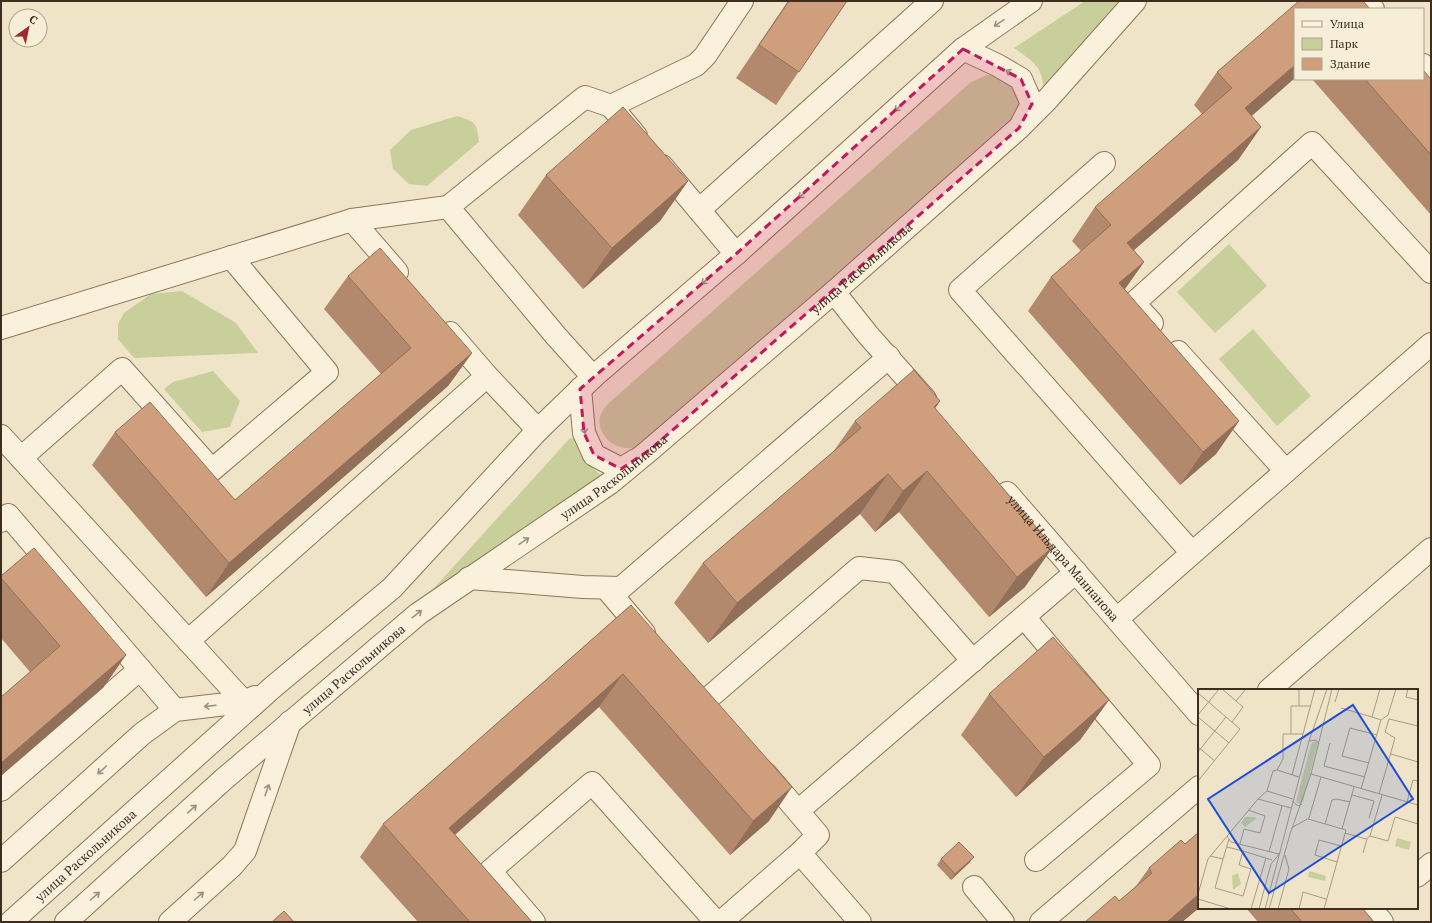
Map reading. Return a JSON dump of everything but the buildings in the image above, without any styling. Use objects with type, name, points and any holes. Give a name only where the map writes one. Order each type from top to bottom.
[{"type":"street","points":[[611,106],[696,65],[705,56],[742,1]]},
{"type":"street","points":[[699,210],[932,1]]},
{"type":"street","name":"улица Раскольникова","points":[[11,922],[273,687],[392,588],[538,430],[586,383],[736,254],[963,49],[1031,1]]},
{"type":"street","name":"улица Раскольникова","points":[[66,922],[224,779],[418,614],[610,483],[651,450],[834,292],[1019,128],[1046,101],[1135,1]]},
{"type":"street","points":[[963,49],[1022,79],[1032,104],[1019,128]]},
{"type":"street","points":[[1424,66],[1431,74]]},
{"type":"street","points":[[1,328],[352,220],[448,207],[585,97],[611,106],[736,254]]},
{"type":"street","points":[[1286,471],[1134,303],[1312,143],[1431,272]]},
{"type":"street","points":[[1104,163],[960,290],[1192,553]]},
{"type":"street","points":[[448,207],[556,336],[586,383],[584,433],[594,455],[621,469],[651,450]]},
{"type":"street","points":[[352,220],[410,286]]},
{"type":"street","points":[[21,458],[122,370],[212,470],[327,372],[231,258]]},
{"type":"street","points":[[834,292],[868,335],[936,411]]},
{"type":"street","points":[[436,316],[487,376],[538,430]]},
{"type":"street","points":[[1117,618],[1431,344]]},
{"type":"street","points":[[469,578],[583,587],[621,588],[889,357]]},
{"type":"street","points":[[188,641],[487,376]]},
{"type":"street","points":[[1,436],[244,702]]},
{"type":"street","name":"улица Ильдара Маннанова","points":[[993,477],[1198,713]]},
{"type":"street","points":[[3,515],[176,710]]},
{"type":"street","points":[[1270,689],[1431,548]]},
{"type":"street","points":[[704,702],[859,568],[895,572],[973,661]]},
{"type":"street","points":[[798,811],[1076,572]]},
{"type":"street","points":[[606,588],[658,648]]},
{"type":"street","points":[[1024,617],[1149,765],[1036,860]]},
{"type":"street","points":[[1,790],[140,669]]},
{"type":"street","points":[[1,861],[142,734],[176,710],[244,702],[273,687]]},
{"type":"street","points":[[170,922],[232,866],[246,851],[291,721]]},
{"type":"street","points":[[721,922],[800,853],[818,835],[751,757]]},
{"type":"street","points":[[534,922],[490,871],[592,783],[716,922]]},
{"type":"street","points":[[1041,922],[1198,788]]},
{"type":"street","points":[[800,853],[860,922]]},
{"type":"street","points":[[1418,875],[1431,864]]},
{"type":"street","points":[[974,886],[1002,922]]},
{"type":"highlighted area","points":[[963,49],[1021,79],[1032,104],[1019,128],[651,449],[621,469],[594,455],[584,433],[580,389],[736,254]]},
{"type":"green space","points":[[1085,1],[1128,1],[1044,96],[1042,79],[1037,67],[1028,58],[1014,48]]},
{"type":"green space","points":[[987,75],[999,76],[1009,80],[1020,98],[1020,120],[639,448],[620,447],[610,442],[606,438],[600,428],[599,423],[602,412],[610,402],[971,82]]},
{"type":"green space","points":[[457,116],[474,124],[477,130],[479,142],[427,186],[409,184],[393,169],[390,150],[411,130]]},
{"type":"green space","points":[[1229,244],[1267,286],[1215,333],[1177,292]]},
{"type":"green space","points":[[182,291],[236,323],[258,353],[134,358],[118,339],[118,324],[124,313],[151,294]]},
{"type":"green space","points":[[1253,329],[1311,396],[1277,426],[1219,359]]},
{"type":"green space","points":[[213,371],[240,401],[230,427],[202,432],[164,389],[173,382]]},
{"type":"green space","points":[[570,438],[575,439],[577,447],[584,459],[606,481],[415,609]]}]
